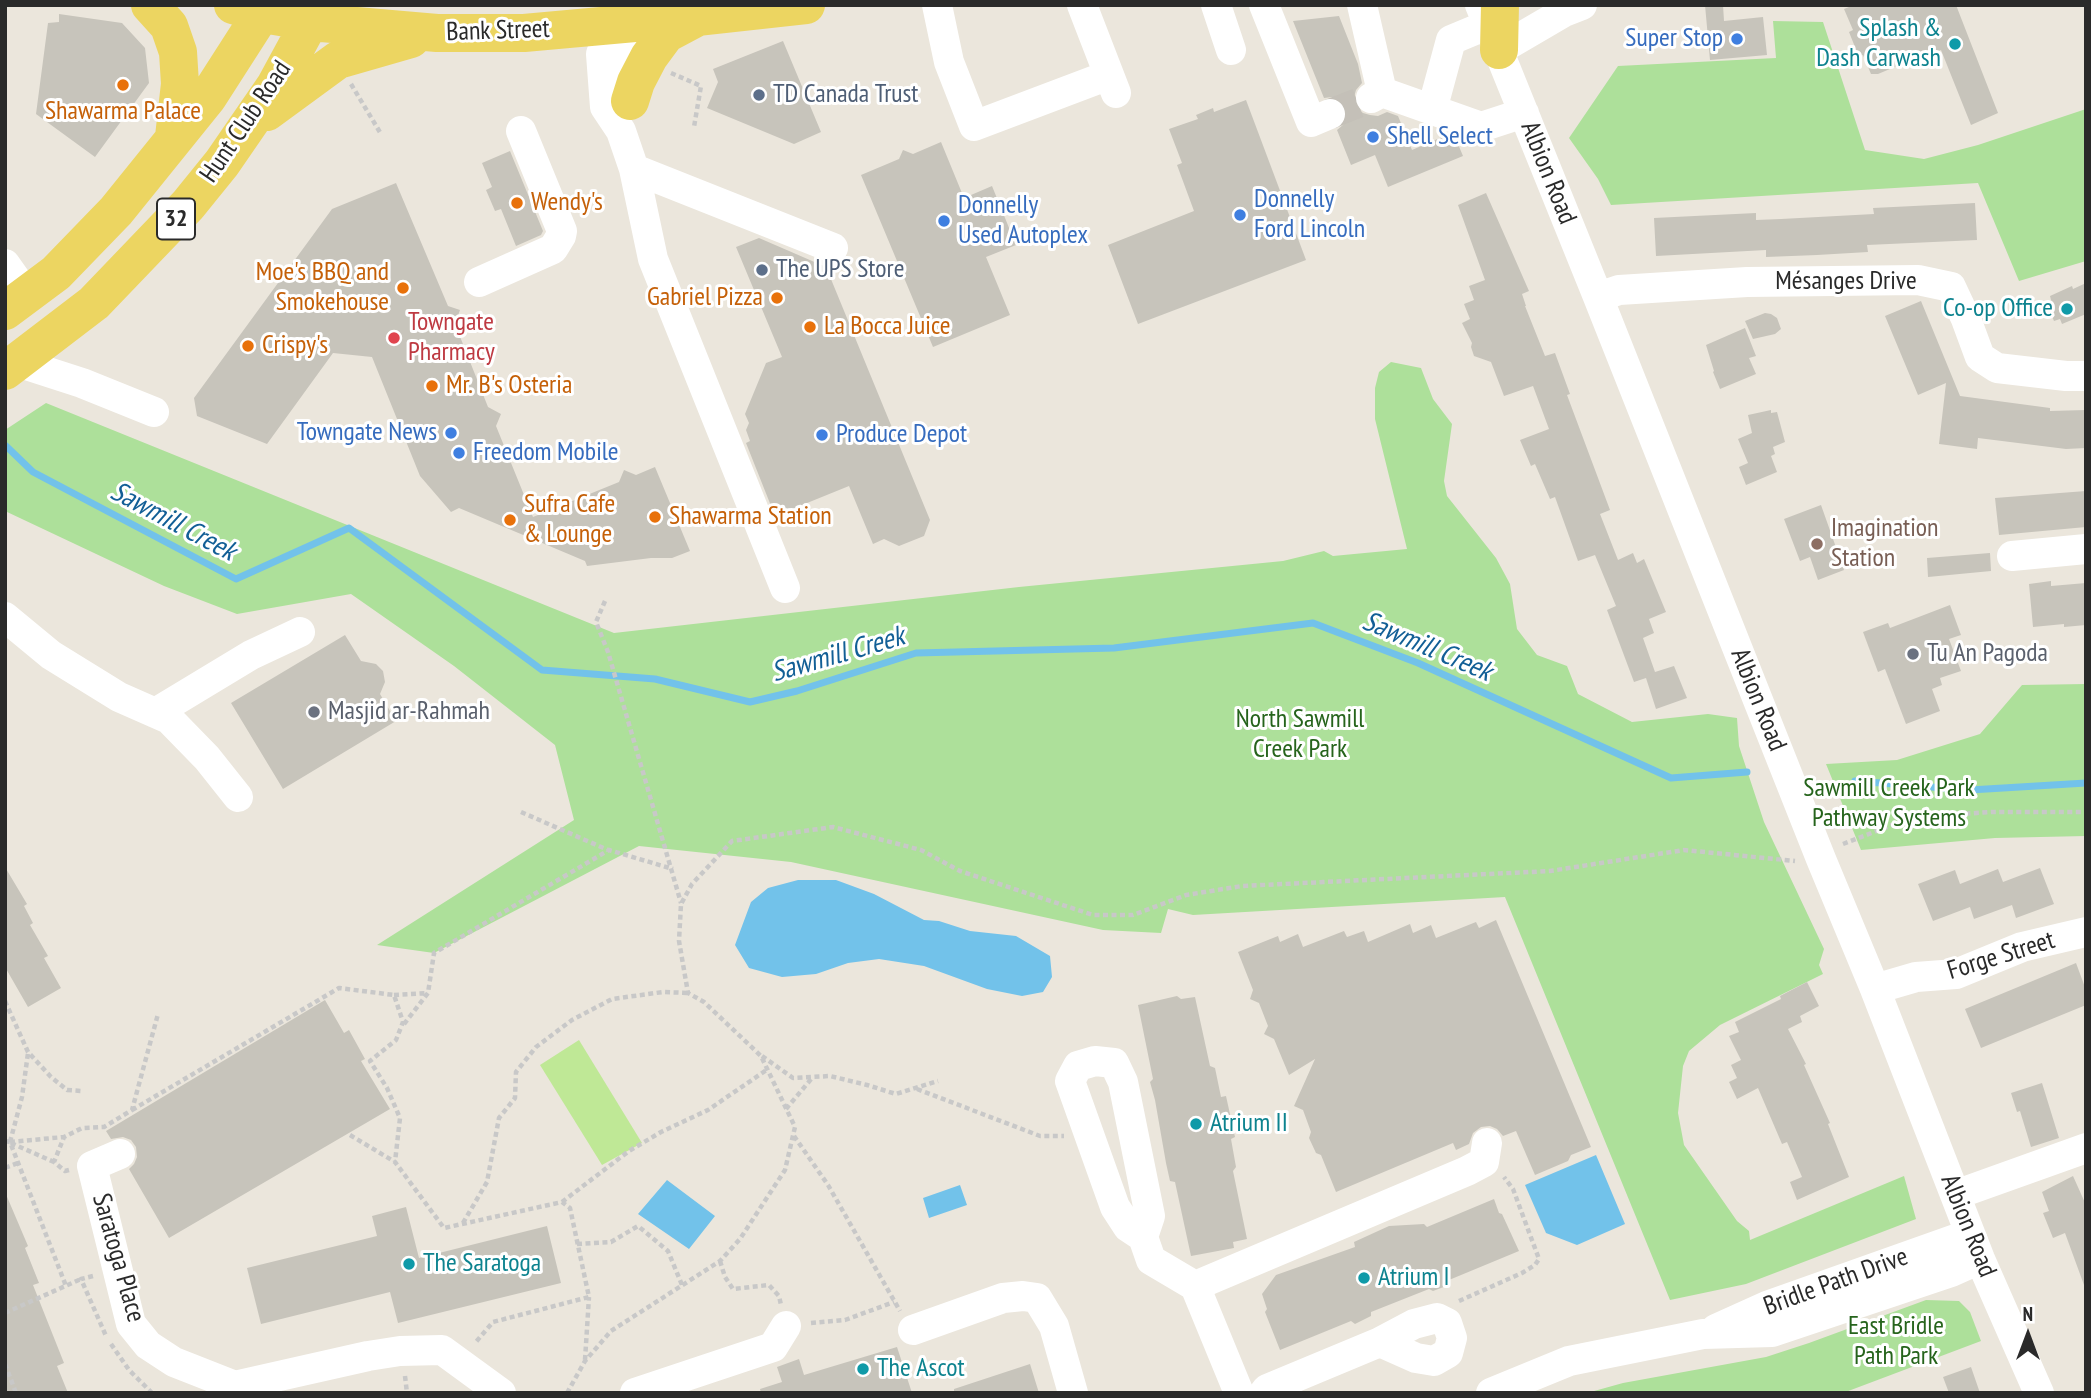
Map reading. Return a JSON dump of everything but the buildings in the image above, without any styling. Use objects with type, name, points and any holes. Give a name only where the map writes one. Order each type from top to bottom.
[{"type":"main road","points":[[150,5],[169,26],[178,52],[180,84],[174,137]]},
{"type":"main road","name":"Bank Street","points":[[254,8],[315,13],[437,33],[524,33],[612,14],[700,16],[806,5]]},
{"type":"main road","name":"Hunt Club Road","points":[[16,303],[55,273],[116,211],[208,97],[254,8]]},
{"type":"main road","name":"Hunt Club Road","points":[[11,366],[94,303],[159,237],[222,163],[248,126],[275,86],[315,13]]},
{"type":"main road","points":[[626,116],[636,82],[649,57],[666,34],[700,16]]},
{"type":"main road","points":[[248,126],[338,60],[437,33]]},
{"type":"main road","points":[[16,303],[56,334]]},
{"type":"street","points":[[937,5],[949,62],[974,127],[1113,85],[1082,5]]},
{"type":"street","points":[[1216,5],[1231,50]]},
{"type":"street","points":[[1264,5],[1311,122],[1330,114]]},
{"type":"street","points":[[1363,5],[1376,95],[1481,127],[1524,113]]},
{"type":"street","points":[[1432,110],[1451,40],[1491,21],[1564,12],[1582,5]]},
{"type":"street","points":[[612,14],[601,54],[606,107],[626,116],[653,259],[785,588]]},
{"type":"street","name":"Albion Road","points":[[1491,21],[1524,113],[1819,855],[1875,989],[1975,1246],[2039,1393]]},
{"type":"street","points":[[479,282],[553,249],[561,236],[562,231],[521,131]]},
{"type":"street","points":[[634,169],[834,248]]},
{"type":"street","points":[[5,264],[16,303]]},
{"type":"street","name":"Mésanges Drive","points":[[1598,297],[1619,290],[1747,282],[1918,280],[1951,287],[1980,357],[1997,368],[2086,376]]},
{"type":"street","points":[[11,366],[82,383],[154,412]]},
{"type":"street","points":[[2012,556],[2086,549]]},
{"type":"street","points":[[5,617],[51,656],[119,697],[169,719],[239,797]]},
{"type":"street","points":[[155,713],[251,655],[300,632]]},
{"type":"street","name":"Forge Street","points":[[1875,989],[1916,977],[1956,974],[2022,947],[2086,932]]},
{"type":"street","points":[[1143,1237],[1150,1216],[1123,1082],[1114,1063],[1096,1061],[1078,1066],[1070,1081],[1115,1207],[1128,1227],[1143,1237],[1151,1260],[1195,1286],[1239,1393]]},
{"type":"street","points":[[1955,1195],[2086,1148]]},
{"type":"street","points":[[1195,1286],[1485,1152]]},
{"type":"street","name":"Saratoga Place","points":[[120,1154],[92,1166],[131,1324],[148,1345],[174,1362],[235,1386],[368,1356],[400,1351],[442,1350],[501,1393]]},
{"type":"street","name":"Bridle Path Drive","points":[[1491,1393],[1569,1361],[1703,1334],[1767,1306],[1975,1246]]},
{"type":"street","points":[[913,1330],[1003,1298],[1037,1298],[1054,1326],[1073,1393]]},
{"type":"street","points":[[1264,1393],[1267,1389],[1380,1342],[1414,1324],[1437,1318],[1447,1323],[1452,1338],[1448,1353],[1434,1361],[1416,1358],[1380,1342]]},
{"type":"street","points":[[635,1393],[773,1347],[786,1326]]},
{"type":"path","points":[[668,72],[701,86],[694,127]]},
{"type":"path","points":[[356,92],[381,134]]},
{"type":"path","points":[[605,601],[596,622],[608,652],[673,869],[681,904],[679,941],[688,993]]},
{"type":"path","points":[[520,812],[609,850],[673,869]]},
{"type":"path","points":[[681,904],[692,884],[732,841],[833,827],[921,849],[961,871],[1093,915],[1133,915],[1186,895],[1242,886],[1550,871],[1684,849],[1804,862],[1913,817],[1992,812],[2086,812]]},
{"type":"path","points":[[400,1030],[428,993],[433,953],[609,850]]},
{"type":"path","points":[[104,1127],[339,988],[394,995],[428,993]]},
{"type":"path","points":[[463,1224],[486,1182],[499,1118],[515,1098],[516,1072],[536,1047],[572,1020],[612,999],[663,992],[688,993],[704,1002],[761,1056],[793,1078],[830,1076],[896,1094],[938,1081]]},
{"type":"path","points":[[394,995],[403,1022],[396,1040],[370,1061],[387,1088],[400,1118],[394,1163]]},
{"type":"path","points":[[5,1001],[28,1052],[67,1090],[82,1091]]},
{"type":"path","points":[[132,1111],[158,1014]]},
{"type":"path","points":[[28,1052],[22,1097],[8,1142],[65,1286]]},
{"type":"path","points":[[566,1393],[584,1361],[611,1331],[720,1261],[740,1239],[785,1170],[795,1127],[761,1056]]},
{"type":"path","points":[[350,1135],[394,1163],[444,1228],[562,1202],[629,1151],[661,1132],[708,1110],[768,1069]]},
{"type":"path","points":[[786,1109],[811,1078]]},
{"type":"path","points":[[915,1088],[1040,1136],[1089,1135]]},
{"type":"path","points":[[793,1135],[828,1185],[913,1330]]},
{"type":"path","points":[[8,1142],[64,1138]]},
{"type":"path","points":[[8,1142],[54,1163]]},
{"type":"path","points":[[1437,1318],[1446,1306],[1522,1273],[1539,1259],[1513,1189],[1485,1152]]},
{"type":"path","points":[[5,1168],[18,1163]]},
{"type":"path","points":[[562,1202],[570,1208],[589,1297],[584,1361]]},
{"type":"path","points":[[577,1244],[611,1242],[638,1226],[668,1251],[682,1285]]},
{"type":"path","points":[[720,1261],[724,1277],[733,1289],[769,1286],[779,1296],[786,1326],[845,1320],[894,1301]]},
{"type":"path","points":[[5,1312],[81,1279]]},
{"type":"path","points":[[458,1362],[493,1322],[589,1297]]},
{"type":"path","points":[[5,1364],[16,1393]]},
{"type":"green space","points":[[1773,21],[1823,22],[1865,150],[1924,159],[1978,145],[2086,109],[2086,261],[2019,281],[1978,183],[1611,205],[1598,179],[1569,138],[1618,66],[1776,58]]},
{"type":"green space","name":"North Sawmill Creek Park","points":[[1391,362],[1421,368],[1433,399],[1452,424],[1444,481],[1447,496],[1496,558],[1510,584],[1517,629],[1537,655],[1567,666],[1578,694],[1632,722],[1708,714],[1737,718],[1739,746],[1764,822],[1824,949],[1819,965],[1823,974],[1720,1025],[1689,1051],[1683,1066],[1678,1113],[1684,1145],[1737,1221],[1749,1231],[1750,1240],[1904,1176],[1916,1219],[1746,1284],[1670,1300],[1505,897],[1193,915],[1168,909],[1161,933],[1103,930],[791,862],[639,846],[434,953],[377,945],[574,820],[555,745],[454,666],[351,594],[237,614],[164,586],[5,511],[5,430],[46,403],[614,633],[1019,587],[1283,561],[1324,551],[1333,556],[1407,549],[1375,419],[1375,388],[1379,372]]},
{"type":"green space","name":"Sawmill Creek Park Pathway Systems","points":[[2086,684],[2086,836],[1995,838],[1861,850],[1826,764],[1897,760],[1980,734],[2022,685]]},
{"type":"green space","points":[[579,1040],[642,1143],[602,1165],[540,1065]]},
{"type":"green space","name":"East Bridle Path Park","points":[[1926,1300],[1959,1301],[1970,1312],[1981,1341],[1843,1393],[1587,1393],[1623,1383],[1766,1357]]},
{"type":"water","points":[[798,880],[836,880],[874,894],[924,920],[939,921],[970,931],[1016,936],[1050,956],[1052,977],[1043,992],[1022,996],[987,989],[924,966],[879,959],[848,963],[816,974],[782,977],[749,968],[735,945],[751,902],[768,888]]},
{"type":"water","points":[[1596,1155],[1625,1224],[1577,1245],[1546,1233],[1525,1185]]},
{"type":"water","points":[[667,1180],[715,1216],[689,1249],[638,1214]]},
{"type":"water","points":[[960,1185],[967,1205],[929,1218],[923,1198]]},
{"type":"waterway","name":"Sawmill Creek","points":[[6,446],[33,472],[236,579],[349,528],[542,670],[655,679],[750,702],[797,691],[916,653],[1114,648],[1313,623],[1418,663],[1671,778],[1747,772]]},
{"type":"waterway","name":"Sawmill Creek","points":[[1855,781],[1970,790],[2086,783]]},
{"type":"tunnel","points":[[1330,114],[1371,98]]},
{"type":"place","name":"Super Stop","points":[[1737,39]]},
{"type":"place","name":"Splash & Dash Carwash","points":[[1955,44]]},
{"type":"place","name":"Shawarma Palace","points":[[123,85]]},
{"type":"place","name":"TD Canada Trust","points":[[759,95]]},
{"type":"place","name":"Shell Select","points":[[1373,137]]},
{"type":"place","name":"Wendy's","points":[[517,203]]},
{"type":"place","name":"Donnelly Ford Lincoln","points":[[1240,215]]},
{"type":"place","name":"Donnelly Used Autoplex","points":[[944,221]]},
{"type":"place","name":"The UPS Store","points":[[762,270]]},
{"type":"place","name":"Moe's BBQ and Smokehouse","points":[[403,288]]},
{"type":"place","name":"Gabriel Pizza","points":[[777,298]]},
{"type":"place","name":"Co-op Office","points":[[2067,309]]},
{"type":"place","name":"La Bocca Juice","points":[[810,327]]},
{"type":"place","name":"Towngate Pharmacy","points":[[394,338]]},
{"type":"place","name":"Crispy's","points":[[248,346]]},
{"type":"place","name":"Mr. B's Osteria","points":[[432,386]]},
{"type":"place","name":"Towngate News","points":[[451,433]]},
{"type":"place","name":"Produce Depot","points":[[822,435]]},
{"type":"place","name":"Freedom Mobile","points":[[459,453]]},
{"type":"place","name":"Shawarma Station","points":[[655,517]]},
{"type":"place","name":"Sufra Cafe & Lounge","points":[[510,520]]},
{"type":"place","name":"Imagination Station","points":[[1817,544]]},
{"type":"place","name":"Tu An Pagoda","points":[[1913,654]]},
{"type":"place","name":"Masjid ar-Rahmah","points":[[314,712]]},
{"type":"place","name":"Atrium II","points":[[1196,1124]]},
{"type":"place","name":"The Saratoga","points":[[409,1264]]},
{"type":"place","name":"Atrium I","points":[[1364,1278]]},
{"type":"place","name":"The Ascot","points":[[863,1369]]}]
